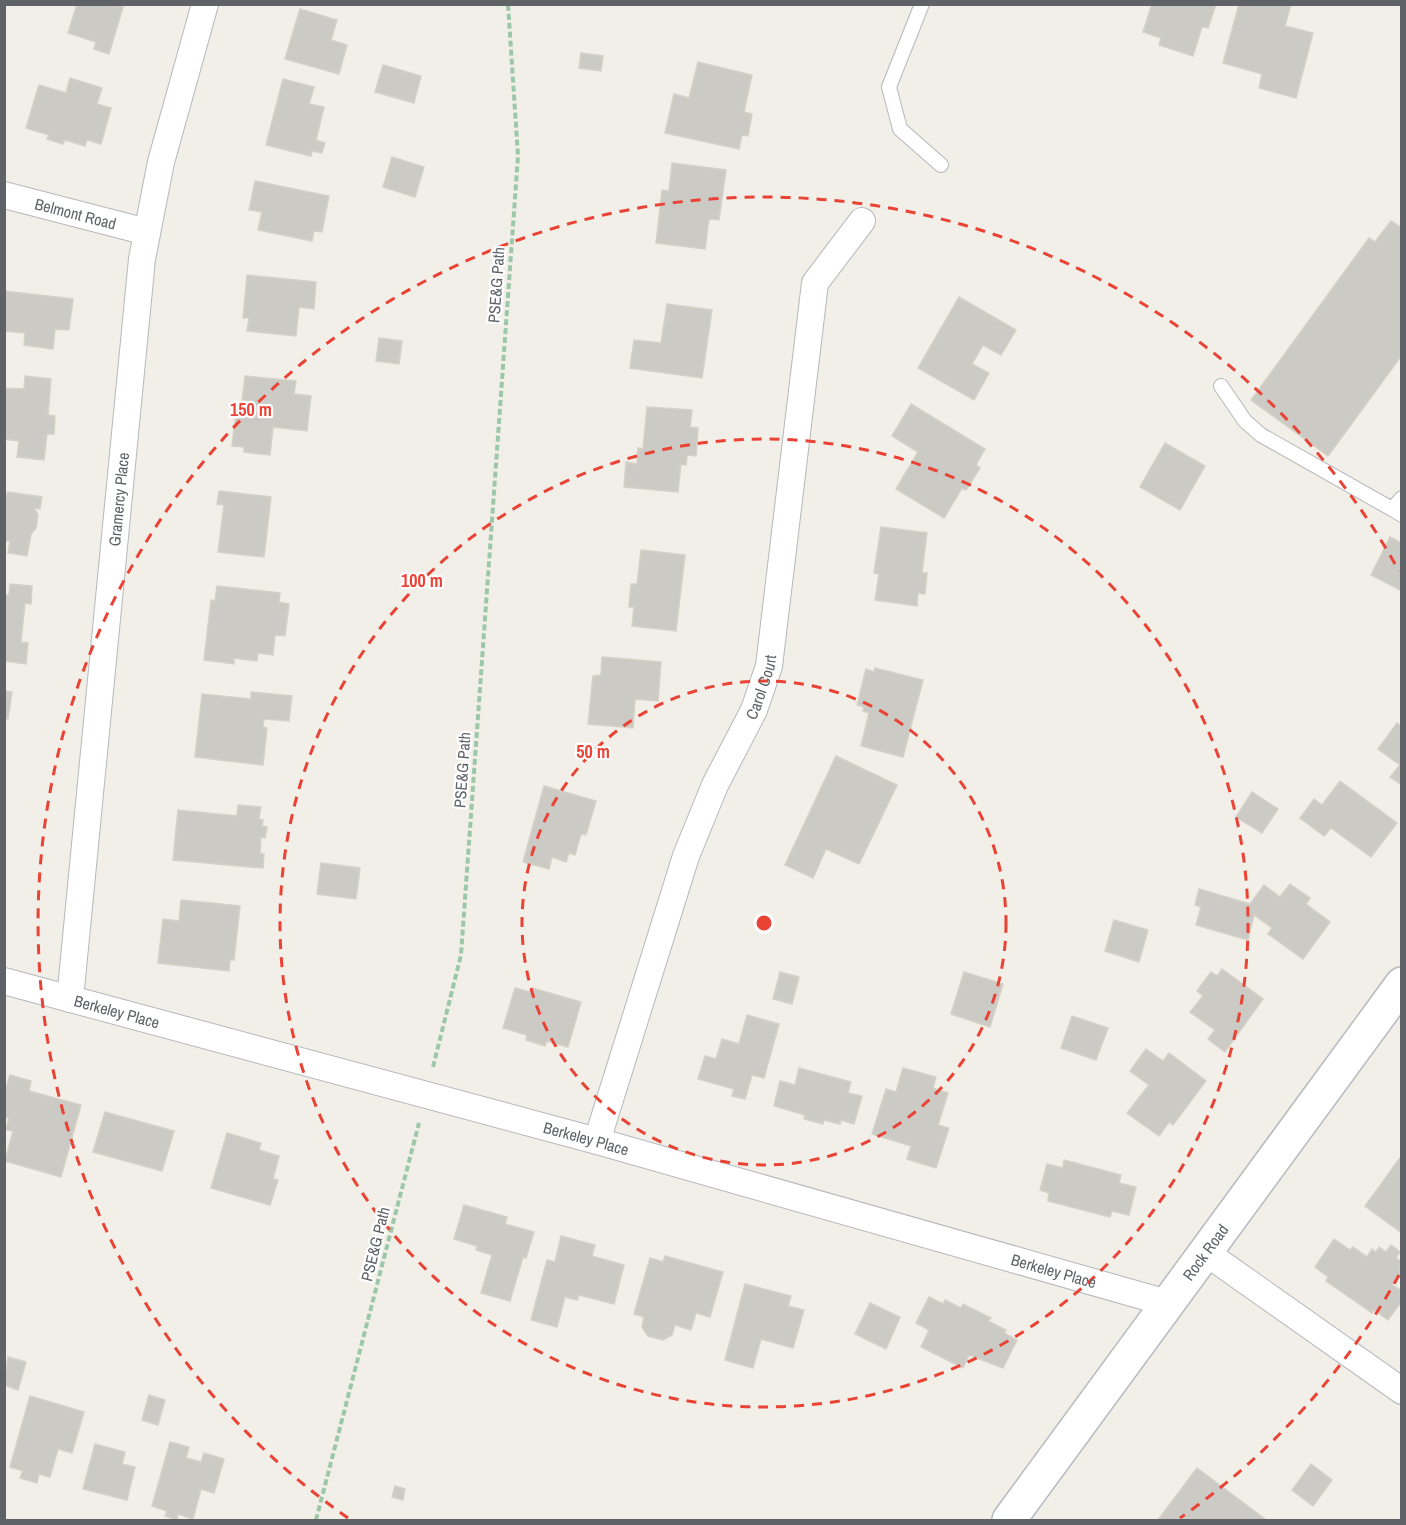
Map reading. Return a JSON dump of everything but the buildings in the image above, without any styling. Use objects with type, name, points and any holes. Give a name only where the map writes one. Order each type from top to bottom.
[{"type":"street","name":"Gramercy Place","points":[[70,999],[147,232],[161,162],[205,4]]},
{"type":"street","name":"Belmont Road","points":[[4,195],[147,232]]},
{"type":"street","name":"Carol Court","points":[[597,1141],[686,856],[716,785],[754,710],[769,666],[815,283],[861,221]]},
{"type":"street","name":"Berkeley Place","points":[[4,981],[597,1141],[1167,1303]]},
{"type":"street","name":"Rock Road","points":[[1009,1521],[1401,984]]},
{"type":"street","points":[[1205,1252],[1401,1391]]},
{"type":"lane","points":[[922,4],[890,87],[900,129],[941,165]]},
{"type":"lane","points":[[1221,386],[1245,421],[1262,435],[1397,512],[1401,498]]},
{"type":"path","name":"PSE&G Path","points":[[316,1521],[461,955],[518,156],[508,4]]}]
